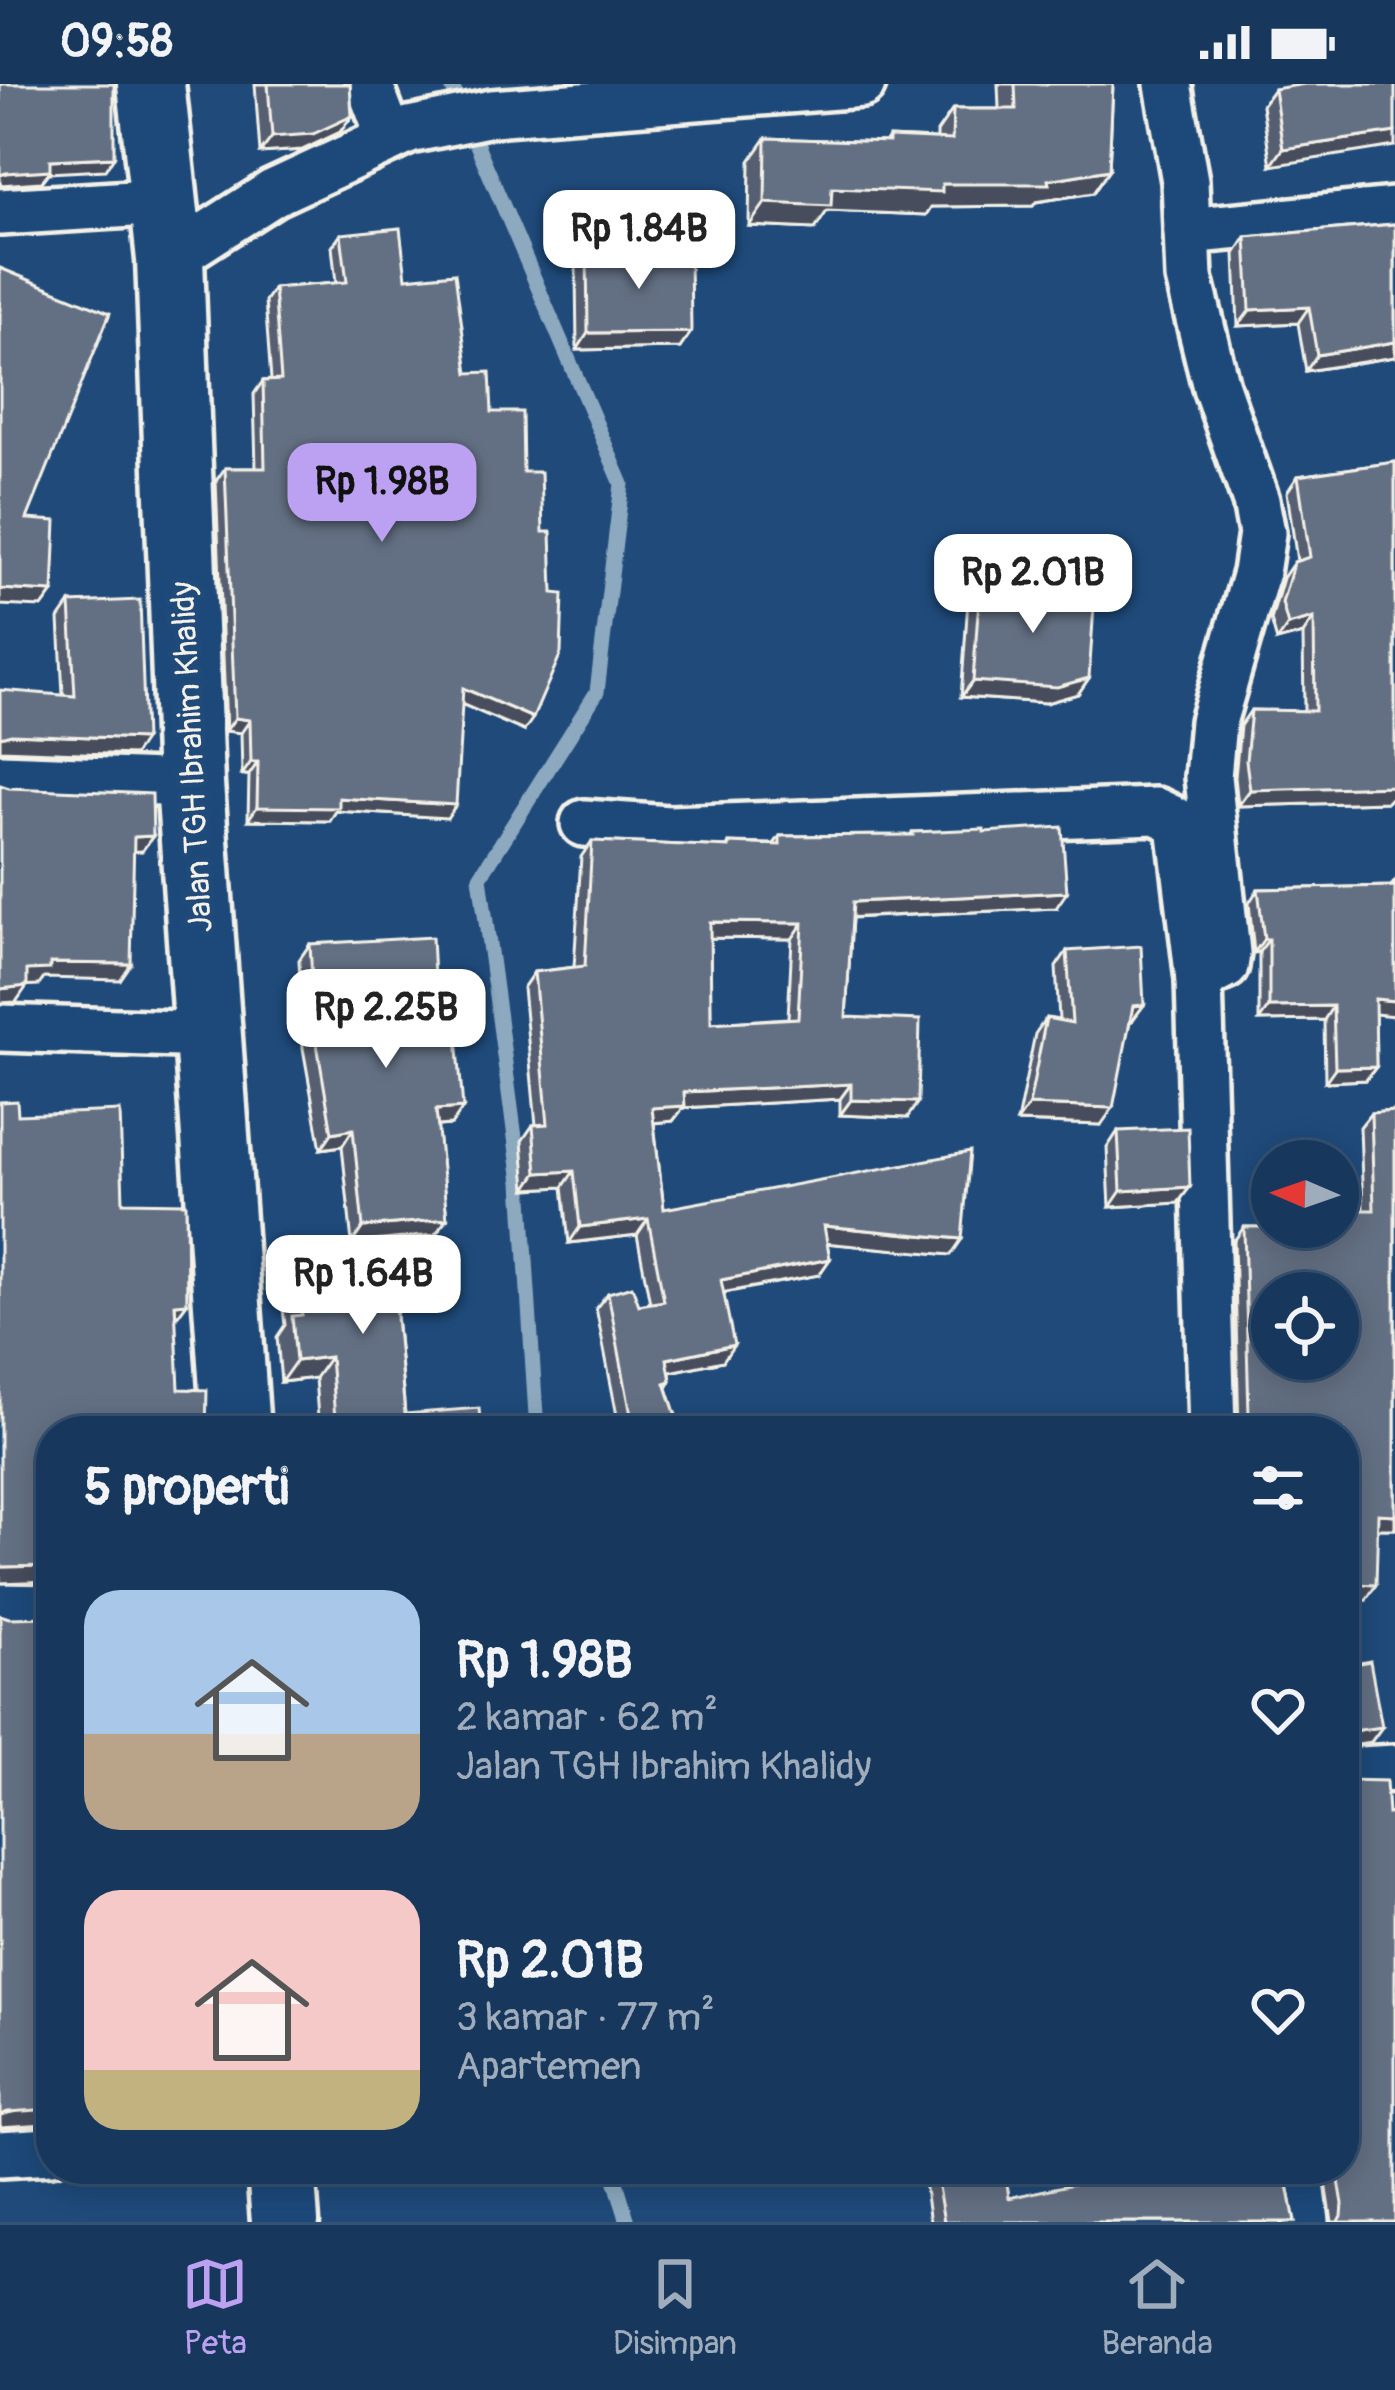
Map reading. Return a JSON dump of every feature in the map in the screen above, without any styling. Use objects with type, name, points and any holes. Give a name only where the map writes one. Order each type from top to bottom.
[{"type":"main road","name":"Jalan TGH Ibrahim Khalidy","points":[[151,84],[167,231],[190,784],[235,1416]]},
{"type":"main road","points":[[282,2184],[285,2222]]},
{"type":"street","points":[[369,84],[400,134]]},
{"type":"street","points":[[0,212],[167,231],[274,193],[400,134],[492,113],[862,84]]},
{"type":"street","points":[[1168,84],[1180,136],[1189,278],[1216,387],[1256,501],[1262,533],[1256,573],[1214,722],[1208,777],[1228,953],[1225,966],[1199,980]]},
{"type":"street","points":[[1187,230],[1395,212]]},
{"type":"street","points":[[0,777],[190,784]]},
{"type":"street","points":[[584,823],[669,829],[1156,812],[1177,820],[1199,980],[1212,1416]]},
{"type":"street","points":[[0,1028],[209,1035]]},
{"type":"street","points":[[0,1607],[36,1608]]},
{"type":"street","points":[[1359,1770],[1395,1768]]},
{"type":"street","points":[[0,2154],[36,2152]]},
{"type":"street","points":[[1301,2184],[1306,2222]]},
{"type":"building","points":[[0,84],[114,84],[114,157],[50,160],[50,170],[0,175]]},
{"type":"building","points":[[268,84],[350,84],[352,116],[313,134],[272,137]]},
{"type":"building","points":[[1015,84],[1113,84],[1109,170],[1048,180],[1049,184],[942,184],[942,192],[832,188],[831,206],[765,203],[766,138],[952,140],[953,109],[1016,109]]},
{"type":"building","points":[[1305,84],[1395,84],[1395,132],[1283,149],[1274,89]]},
{"type":"building","points":[[1395,224],[1395,342],[1317,355],[1309,307],[1250,310],[1246,237]]},
{"type":"building","points":[[400,228],[406,278],[455,273],[468,373],[490,372],[492,412],[522,412],[523,472],[541,472],[543,532],[551,532],[553,593],[563,594],[561,653],[533,718],[463,688],[456,805],[339,798],[339,808],[257,807],[258,762],[251,762],[250,720],[235,718],[225,468],[265,468],[263,381],[281,380],[274,288],[347,282],[341,234]]},
{"type":"building","points":[[690,251],[691,332],[588,333],[587,252]]},
{"type":"building","points":[[0,268],[110,313],[27,519],[56,521],[53,592],[0,589]]},
{"type":"building","points":[[1395,462],[1395,786],[1250,790],[1246,761],[1251,710],[1315,711],[1314,618],[1288,625],[1282,603],[1294,562],[1310,557],[1298,476]]},
{"type":"building","points":[[980,584],[1095,592],[1089,678],[1057,687],[973,681]]},
{"type":"building","points":[[140,600],[145,739],[0,737],[0,690],[75,696],[70,603]]},
{"type":"building","points":[[0,785],[152,794],[153,836],[134,837],[131,964],[50,963],[50,969],[27,970],[27,986],[0,989]]},
{"type":"building","points":[[1062,827],[1067,892],[853,902],[846,1017],[920,1020],[918,1102],[851,1100],[851,1084],[684,1092],[685,1106],[652,1108],[664,1209],[970,1152],[962,1239],[824,1226],[830,1259],[721,1280],[734,1345],[667,1359],[671,1381],[665,1383],[676,1416],[631,1416],[608,1293],[632,1286],[639,1305],[664,1301],[648,1219],[580,1227],[574,1171],[537,1173],[533,1125],[548,1124],[534,972],[585,966],[592,841],[729,847],[729,843],[780,845],[780,836]],"holes":[[[710,922],[803,923],[798,1018],[711,1023]]]},
{"type":"building","points":[[1395,886],[1395,1001],[1375,999],[1376,1067],[1335,1068],[1333,1006],[1269,1007],[1269,939],[1264,939],[1258,889]]},
{"type":"building","points":[[432,937],[437,1038],[457,1037],[463,1108],[436,1110],[447,1219],[363,1227],[353,1129],[332,1133],[315,1032],[310,944]]},
{"type":"building","points":[[1141,946],[1144,1005],[1133,1006],[1113,1108],[1029,1105],[1046,1018],[1072,1023],[1067,951]]},
{"type":"building","points":[[17,1101],[18,1115],[120,1111],[123,1202],[186,1203],[187,1303],[175,1304],[179,1389],[207,1390],[206,1416],[36,1416],[36,1566],[0,1567],[0,1102]]},
{"type":"building","points":[[1395,1111],[1395,1515],[1378,1514],[1376,1585],[1359,1584],[1359,1416],[1249,1416],[1244,1227],[1251,1227],[1251,1248],[1359,1248],[1359,1210],[1374,1210],[1371,1113]]},
{"type":"building","points":[[1188,1128],[1190,1187],[1121,1191],[1118,1131]]},
{"type":"building","points":[[404,1240],[411,1293],[394,1295],[405,1414],[479,1408],[480,1416],[335,1416],[330,1357],[296,1361],[292,1316],[302,1315],[294,1255]]},
{"type":"building","points":[[0,1615],[36,1617],[36,2110],[0,2115]]},
{"type":"building","points":[[1370,1661],[1382,1727],[1359,1730],[1359,1663]]},
{"type":"building","points":[[1359,1780],[1386,1781],[1388,1814],[1395,1813],[1395,2222],[1338,2222],[1343,2204],[1340,2184],[1359,2184]]},
{"type":"building","points":[[938,2184],[1007,2184],[1009,2198],[1073,2184],[1288,2184],[1295,2222],[944,2222]]},
{"type":"waterway","points":[[451,84],[622,484],[597,692],[480,877],[521,1182],[536,1416]]},
{"type":"waterway","points":[[617,2184],[628,2222]]}]
